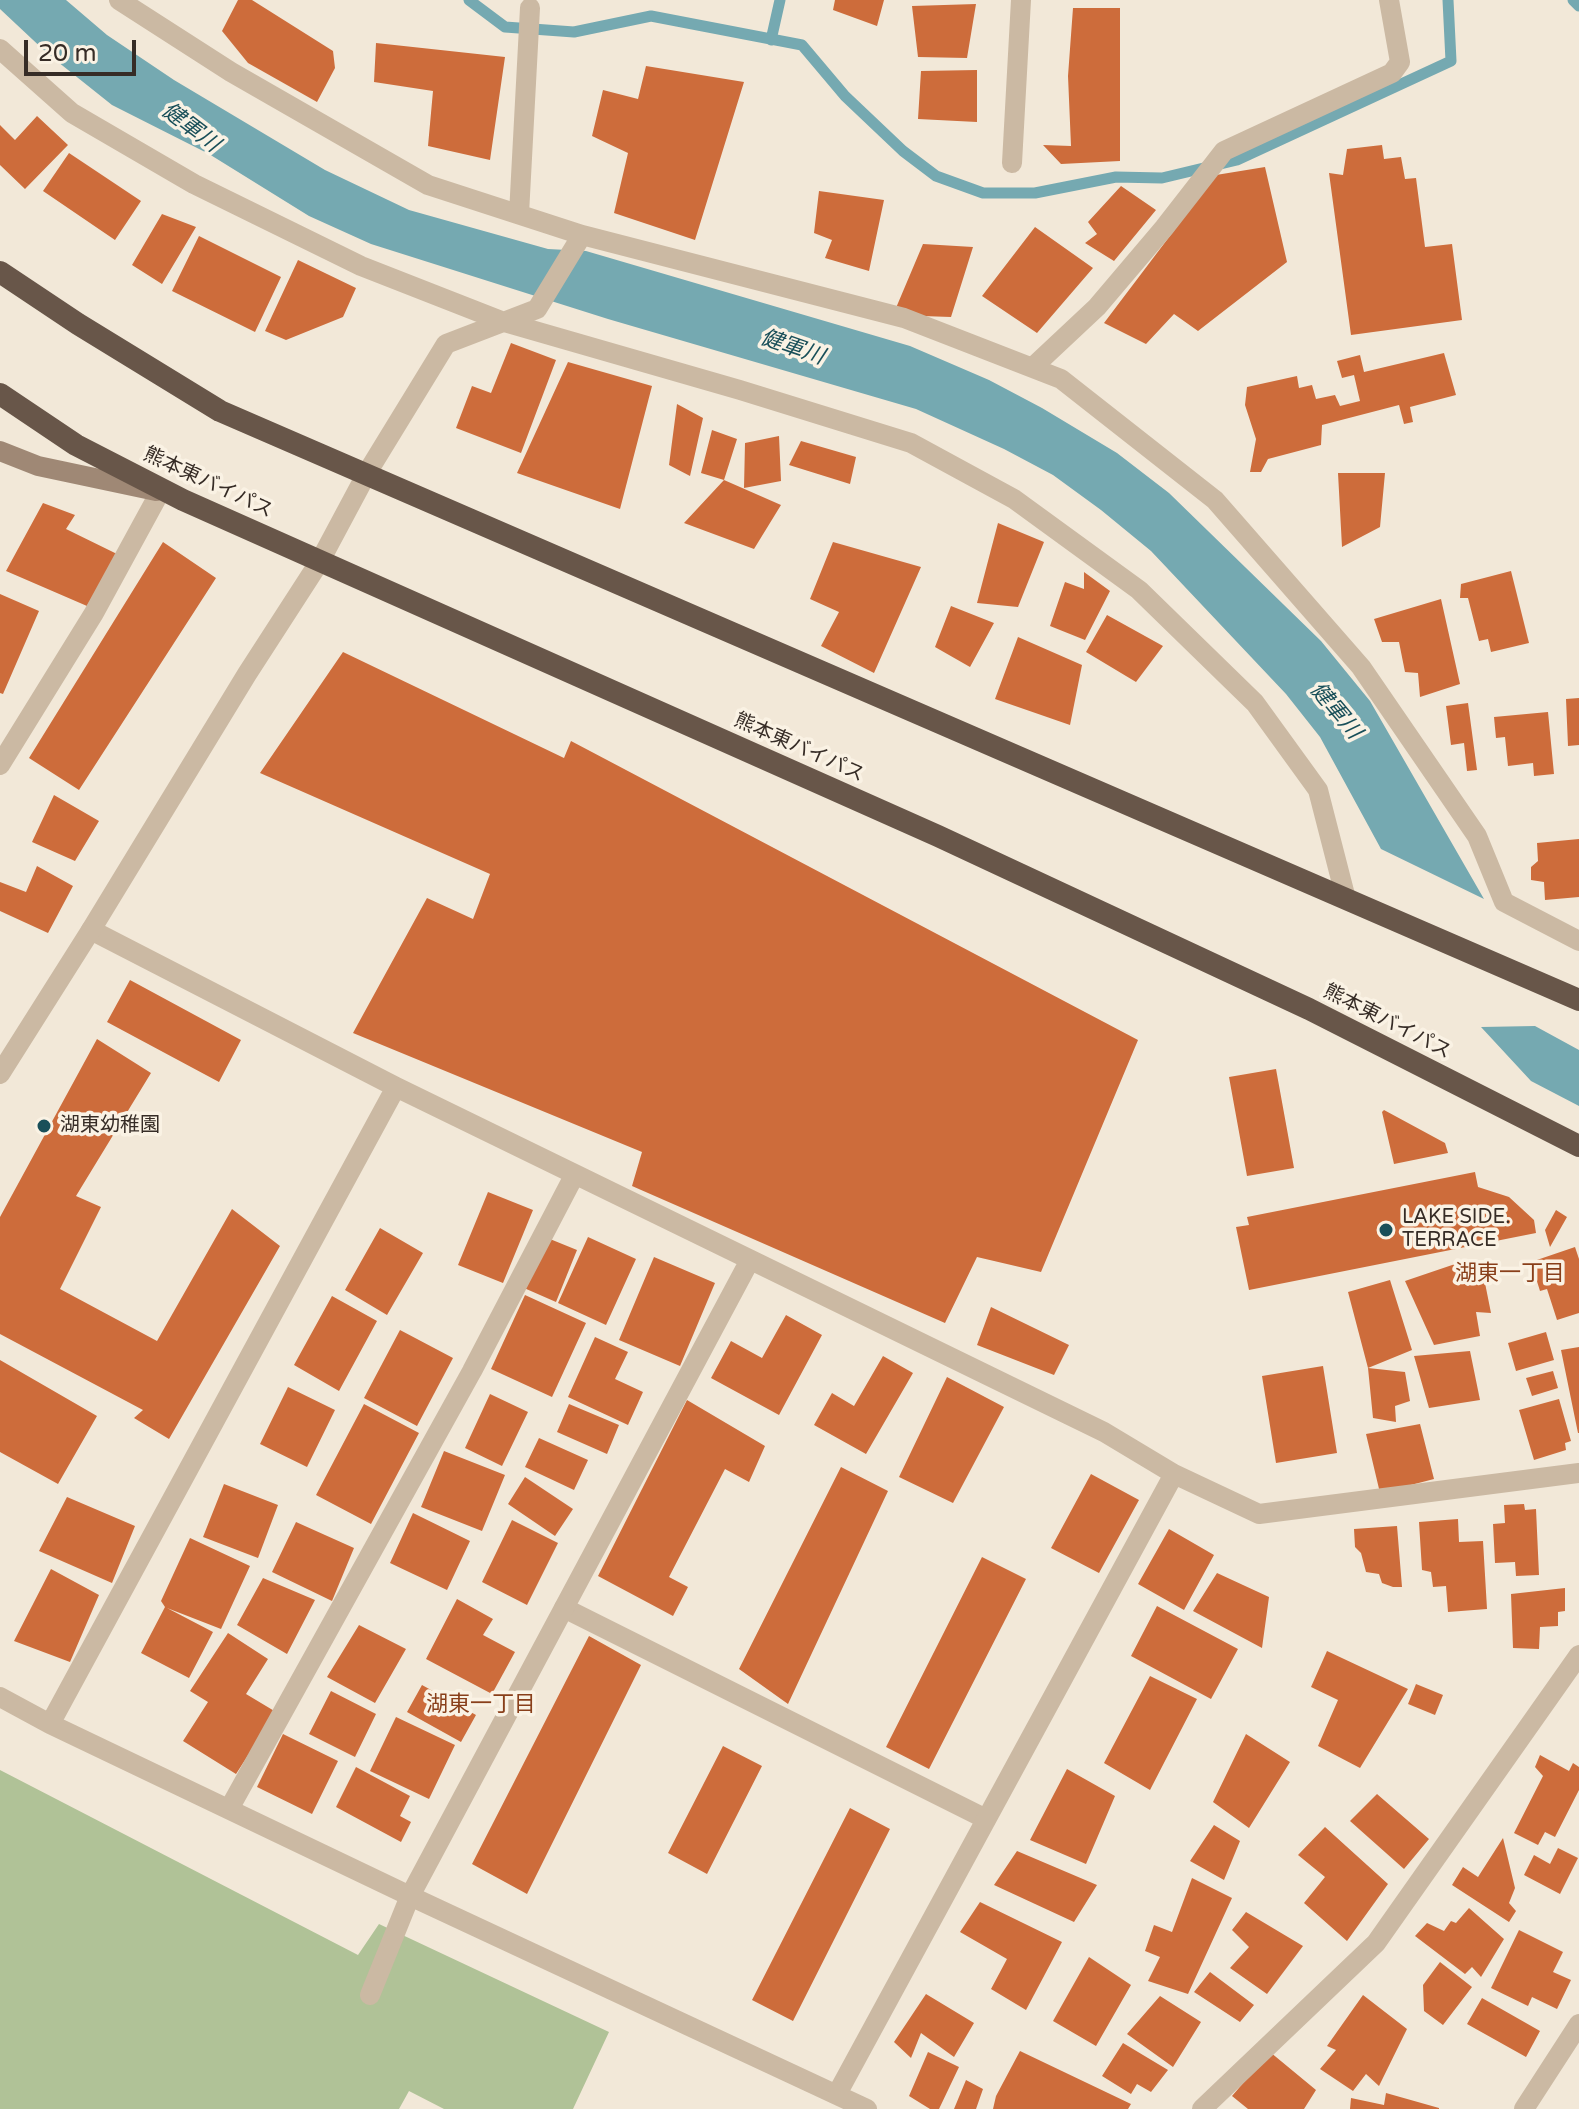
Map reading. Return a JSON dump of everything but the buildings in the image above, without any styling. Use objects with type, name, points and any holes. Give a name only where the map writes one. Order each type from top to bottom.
[{"type":"highway","points":[[0,272],[220,411],[1579,1000]]},
{"type":"highway","name":"熊本東バイパス","points":[[0,394],[76,445],[183,500],[938,836],[1309,1009],[1579,1146]]},
{"type":"main road","points":[[0,451],[38,466],[160,492],[183,500]]},
{"type":"street","points":[[119,0],[231,72],[428,185],[582,235],[904,318],[1061,379],[1215,500],[1361,667],[1477,836],[1504,902],[1579,941]]},
{"type":"street","points":[[1012,163],[1021,0]]},
{"type":"street","points":[[1033,367],[1097,307],[1224,151],[1392,73],[1400,62],[1389,0]]},
{"type":"street","points":[[519,214],[530,8]]},
{"type":"street","points":[[0,49],[72,113],[194,184],[361,266],[504,322],[725,385],[911,443],[1014,499],[1139,590],[1255,703],[1318,790],[1346,899]]},
{"type":"street","points":[[0,1074],[320,561],[367,473],[446,344],[537,309],[582,235]]},
{"type":"street","points":[[0,765],[94,613],[160,492]]},
{"type":"street","points":[[91,930],[396,1087],[1104,1432],[1174,1474],[1259,1514],[1579,1473]]},
{"type":"street","points":[[50,1724],[396,1087]]},
{"type":"street","points":[[229,1809],[472,1371],[575,1174]]},
{"type":"street","points":[[370,1995],[410,1896],[750,1260]]},
{"type":"street","points":[[837,2094],[1174,1474]]},
{"type":"street","points":[[564,1608],[986,1819]]},
{"type":"street","points":[[1202,2109],[1376,1943],[1579,1655]]},
{"type":"street","points":[[0,1697],[50,1724],[410,1896],[867,2109]]},
{"type":"street","points":[[1524,2109],[1579,2024]]},
{"type":"green space","points":[[0,1770],[358,1955],[379,1924],[609,2032],[573,2109],[444,2109],[409,2091],[399,2109],[0,2109]]},
{"type":"water","name":"健軍川","points":[[0,0],[66,0],[107,35],[174,80],[325,170],[409,210],[548,249],[586,251],[910,346],[989,380],[1117,453],[1169,493],[1321,641],[1370,701],[1484,899],[1381,849],[1320,737],[1286,694],[1151,551],[1053,475],[916,409],[608,319],[371,244],[309,216],[209,154],[112,105],[48,54],[0,9]]},
{"type":"water","points":[[1535,1026],[1579,1050],[1579,1106],[1531,1081],[1481,1027]]},
{"type":"waterway","points":[[469,0],[505,27],[574,32],[651,16],[802,45],[845,96],[903,151],[936,176],[983,193],[1035,193],[1116,177],[1162,178],[1237,160],[1451,61],[1448,0]]},
{"type":"waterway","points":[[771,40],[780,0]]},
{"type":"waterway","points":[[1573,0],[1579,6]]},
{"type":"place","name":"湖東幼稚園","points":[[44,1126]]},
{"type":"place","name":"LAKE SIDE. TERRACE","points":[[1386,1230]]},
{"type":"district","name":"湖東一丁目","points":[[1510,1274]]},
{"type":"district","name":"湖東一丁目","points":[[481,1705]]}]
